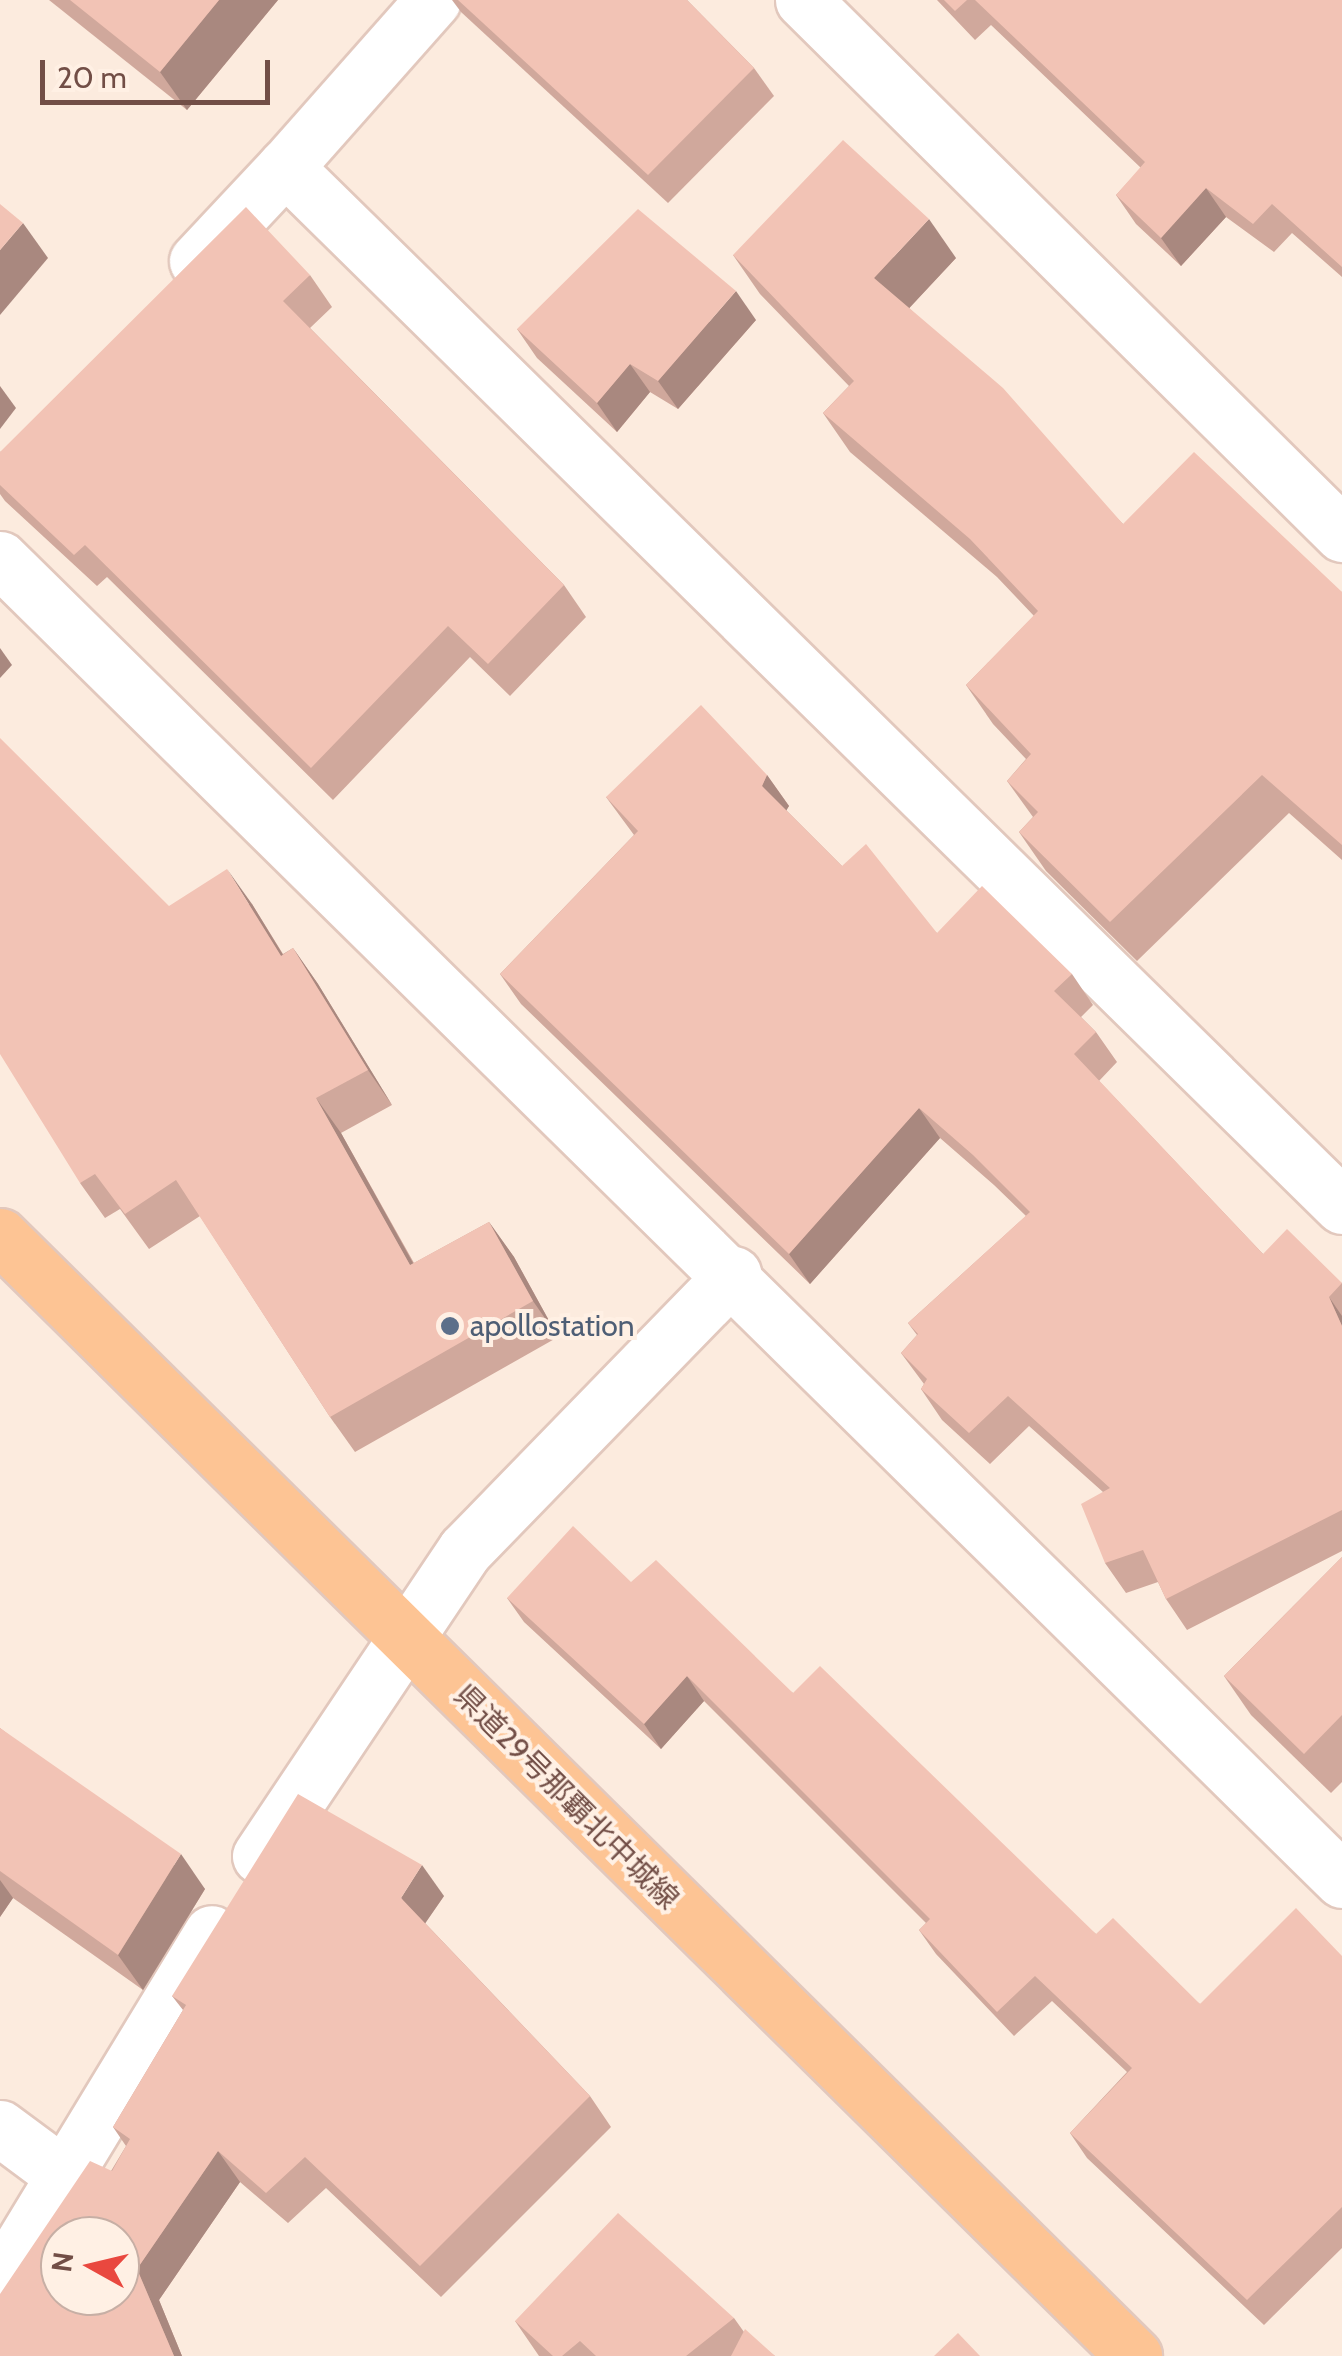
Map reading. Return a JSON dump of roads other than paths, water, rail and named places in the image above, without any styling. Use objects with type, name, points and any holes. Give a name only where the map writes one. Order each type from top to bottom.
[{"type":"main road","name":"県道29号那覇北中城線","points":[[0,1236],[1134,2356]]},
{"type":"street","points":[[162,297],[433,0]]},
{"type":"street","points":[[803,0],[1342,534]]},
{"type":"street","points":[[284,167],[1342,1206]]},
{"type":"street","points":[[0,559],[733,1274],[1342,1879]]},
{"type":"street","points":[[0,2280],[62,2174],[400,1634],[465,1550],[733,1274]]},
{"type":"street","points":[[0,2128],[62,2174]]},
{"type":"place","name":"apollostation","points":[[450,1326]]}]
